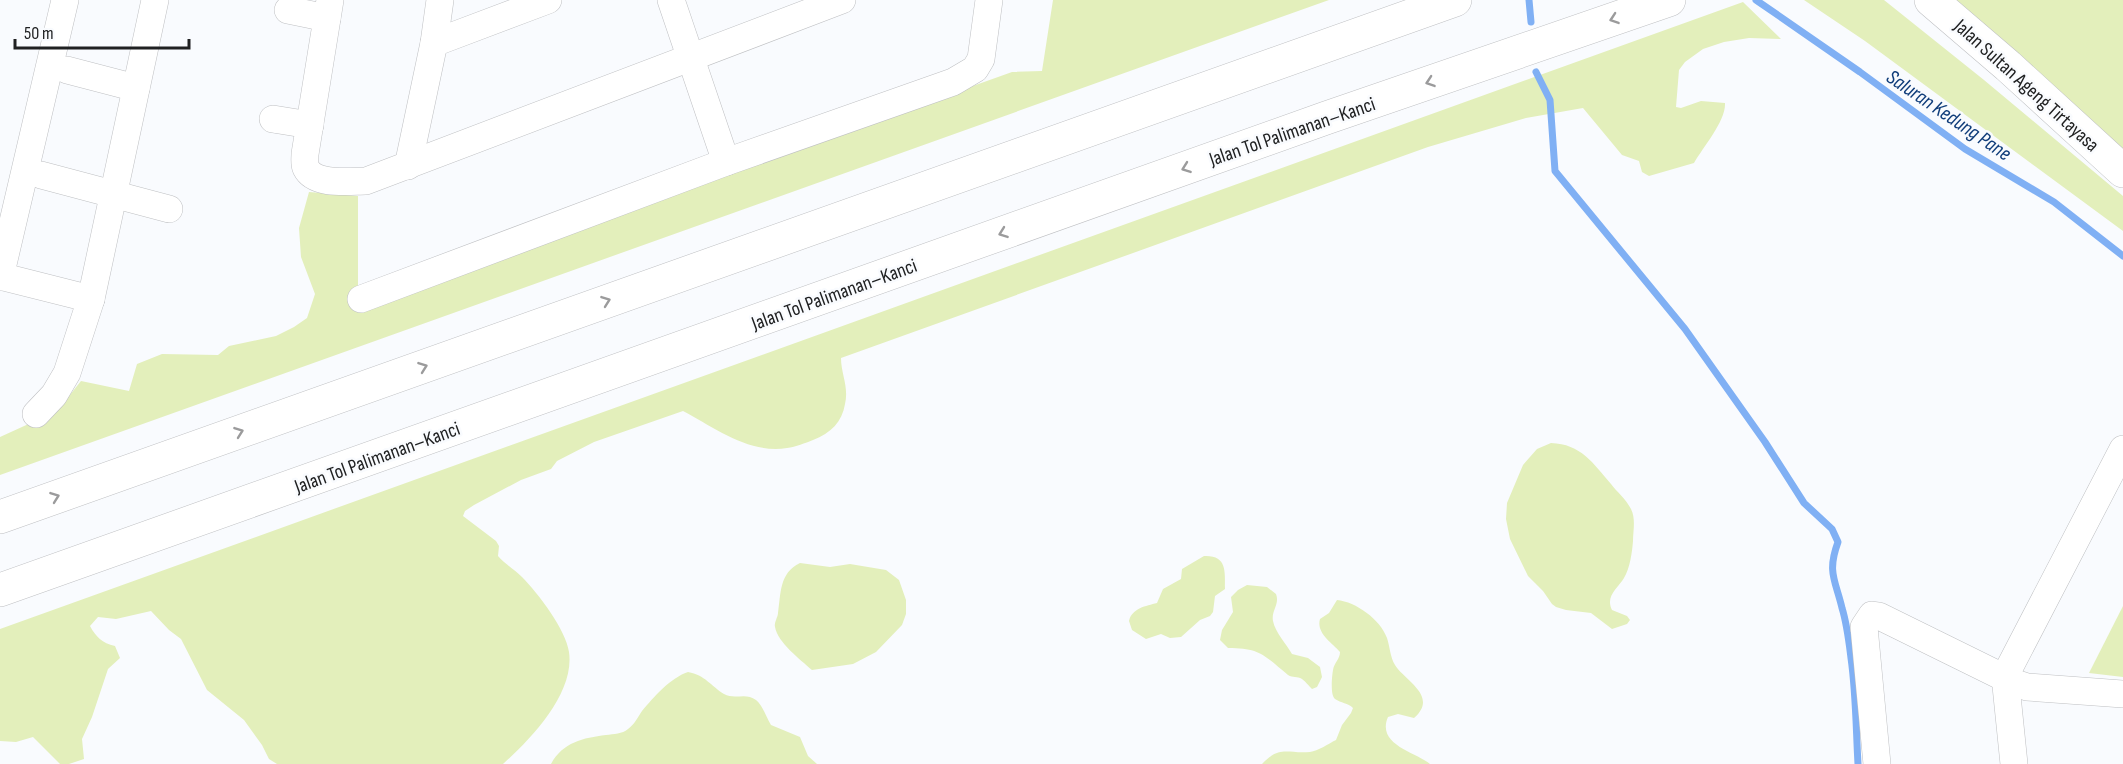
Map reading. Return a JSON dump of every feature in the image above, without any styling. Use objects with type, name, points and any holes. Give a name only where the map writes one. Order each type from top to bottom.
[{"type":"main road","points":[[0,517],[1455,0]]},
{"type":"main road","name":"Jalan Tol Palimanan–Kanci","points":[[0,590],[1326,118],[1670,0]]},
{"type":"main road","name":"Jalan Sultan Ageng Tirtayasa","points":[[1933,2],[2123,171]]},
{"type":"street","points":[[65,0],[0,276],[91,299]]},
{"type":"street","points":[[36,414],[54,395],[67,374],[91,299],[155,0]]},
{"type":"street","points":[[408,166],[434,43],[440,0]]},
{"type":"street","points":[[434,43],[548,0]]},
{"type":"street","points":[[671,0],[726,162]]},
{"type":"street","points":[[288,10],[328,9],[305,154],[305,167],[312,176],[331,182],[366,181],[842,0]]},
{"type":"street","points":[[361,299],[726,162],[953,82],[975,69],[981,59],[989,0]]},
{"type":"street","points":[[67,70],[136,88]]},
{"type":"street","points":[[273,119],[310,124]]},
{"type":"street","points":[[41,175],[169,209]]},
{"type":"street","points":[[2014,764],[2005,676],[2123,449]]},
{"type":"street","points":[[1877,764],[1864,627],[1872,615],[1879,615],[2027,687],[2123,694]]},
{"type":"green space","points":[[1053,0],[1329,0],[0,475],[0,437],[57,411],[81,381],[129,391],[137,364],[162,354],[218,355],[229,346],[276,336],[307,318],[315,294],[301,257],[299,228],[309,192],[358,196],[358,303],[361,305],[1012,72],[1042,71]]},
{"type":"green space","points":[[1804,0],[1884,0],[2123,196],[2123,231],[1865,41]]},
{"type":"green space","points":[[1954,0],[2123,0],[2123,157]]},
{"type":"green space","points":[[1743,2],[1781,39],[1749,38],[1724,42],[1703,49],[1685,62],[1679,70],[1676,107],[1681,108],[1701,101],[1725,103],[1718,126],[1694,163],[1649,176],[1642,172],[1639,161],[1622,155],[1583,108],[1526,118],[1428,147],[841,358],[846,392],[841,416],[830,430],[804,444],[773,449],[759,447],[720,432],[683,411],[594,442],[557,461],[551,469],[521,480],[474,505],[465,511],[463,516],[496,541],[499,546],[498,556],[536,592],[563,633],[569,652],[569,668],[558,699],[538,728],[503,764],[277,764],[269,759],[244,720],[207,690],[181,639],[151,611],[116,619],[98,617],[90,626],[100,639],[115,646],[120,658],[108,669],[82,739],[84,759],[69,764],[60,764],[33,737],[16,742],[0,741],[0,629]]},
{"type":"green space","points":[[1551,443],[1570,447],[1586,456],[1631,509],[1634,525],[1630,560],[1626,574],[1610,600],[1612,610],[1627,616],[1630,620],[1627,624],[1612,629],[1591,613],[1556,607],[1528,576],[1510,539],[1506,519],[1507,503],[1523,465],[1537,449]]},
{"type":"green space","points":[[1204,556],[1217,558],[1221,561],[1224,570],[1225,589],[1215,596],[1213,612],[1210,616],[1200,620],[1181,637],[1170,638],[1161,634],[1146,639],[1132,630],[1129,621],[1133,613],[1140,608],[1157,603],[1163,589],[1181,579],[1182,569]]},
{"type":"green space","points":[[800,563],[830,567],[850,564],[886,570],[899,580],[906,600],[906,614],[902,625],[876,652],[853,664],[812,670],[785,645],[775,627],[782,585],[788,572]]},
{"type":"green space","points":[[1247,585],[1267,587],[1276,594],[1274,625],[1292,654],[1308,658],[1320,667],[1322,677],[1317,687],[1312,689],[1302,679],[1288,675],[1255,651],[1228,648],[1220,640],[1222,630],[1233,612],[1231,597]]},
{"type":"green space","points":[[1337,600],[1359,608],[1379,624],[1387,638],[1395,665],[1422,696],[1421,710],[1414,718],[1398,714],[1388,717],[1386,727],[1392,741],[1430,764],[1262,764],[1279,752],[1313,751],[1336,740],[1342,725],[1351,713],[1353,708],[1333,697],[1333,670],[1340,652],[1322,633],[1319,624],[1320,619],[1329,613]]},
{"type":"green space","points":[[2123,606],[2123,677],[2089,673]]},
{"type":"green space","points":[[688,672],[703,678],[728,696],[748,697],[756,700],[763,708],[771,725],[800,737],[808,756],[817,764],[551,764],[561,751],[574,742],[626,731],[663,688]]},
{"type":"waterway","points":[[1529,0],[1531,22]]},
{"type":"waterway","name":"Saluran Kedung Pane","points":[[1756,0],[1965,149],[2054,202],[2123,256]]},
{"type":"waterway","points":[[1536,72],[1550,100],[1555,171],[1685,329],[1765,442],[1804,503],[1832,529],[1838,542],[1833,561],[1833,575],[1847,627],[1853,671],[1858,764]]}]
